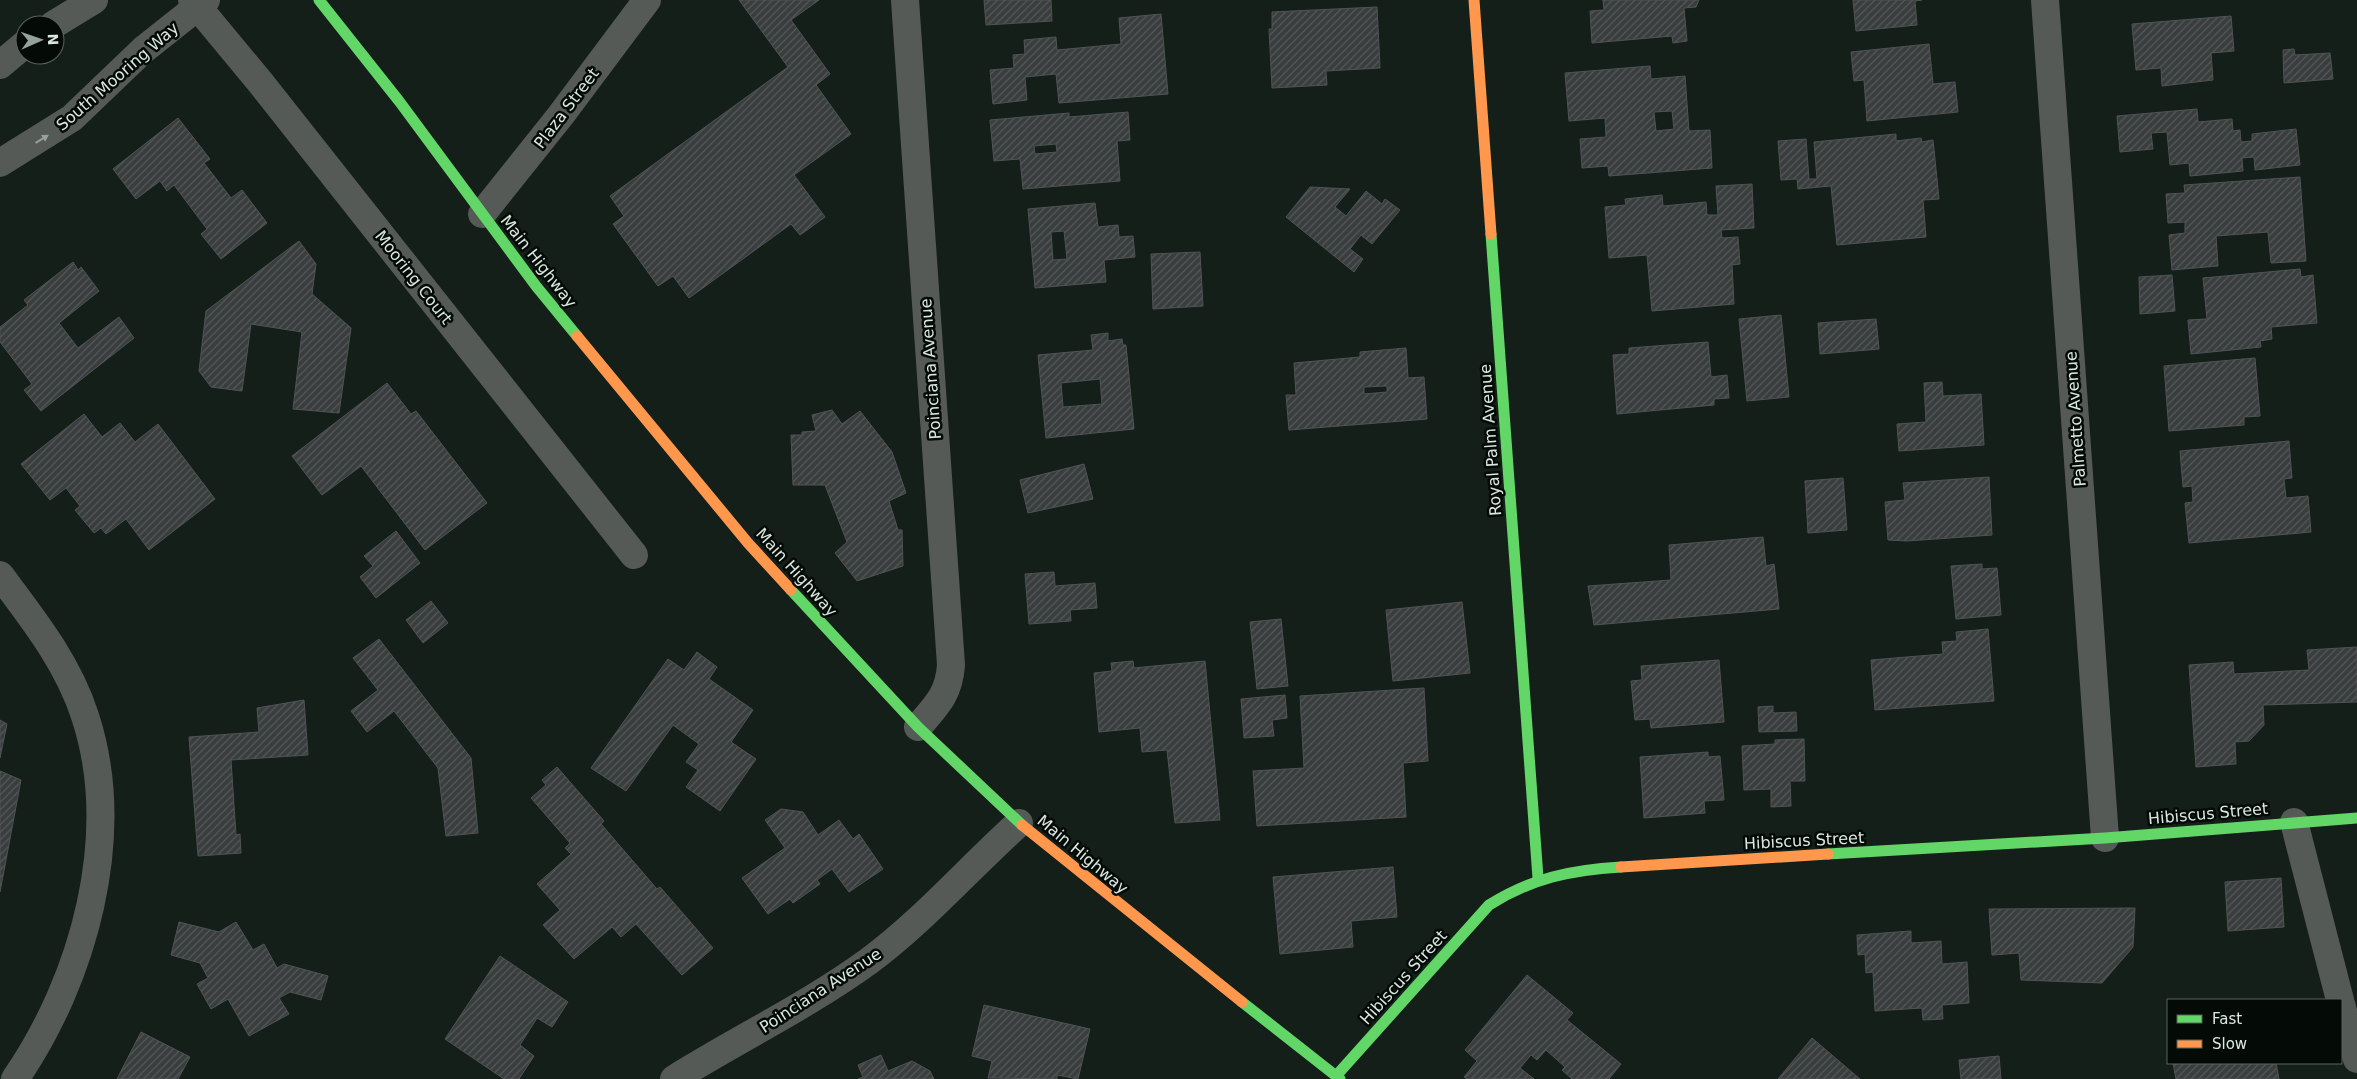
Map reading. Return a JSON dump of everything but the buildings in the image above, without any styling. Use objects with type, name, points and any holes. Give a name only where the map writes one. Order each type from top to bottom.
[{"type":"street","points":[[65,17],[94,0]]},
{"type":"street","name":"Main Highway","points":[[319,0],[399,101],[536,286],[748,543],[918,727],[1019,822],[1161,939],[1338,1078]]},
{"type":"street","name":"Plaza Street","points":[[482,214],[550,129],[646,0]]},
{"type":"street","name":"Poinciana Avenue","points":[[904,0],[951,664],[948,687],[944,695],[918,727]]},
{"type":"street","name":"Royal Palm Avenue","points":[[1474,0],[1538,878]]},
{"type":"street","name":"Palmetto Avenue","points":[[2045,0],[2105,838]]},
{"type":"street","name":"South Mooring Way","points":[[0,163],[72,118],[143,50],[198,2]]},
{"type":"street","name":"Mooring Court","points":[[198,2],[634,555]]},
{"type":"street","points":[[0,65],[15,52]]},
{"type":"street","points":[[0,575],[46,638],[73,687],[91,739],[96,762],[100,807],[98,855],[86,926],[63,990],[15,1079]]},
{"type":"street","name":"Hibiscus Street","points":[[1338,1078],[1488,905],[1509,891],[1538,878],[1583,869],[2105,838],[2357,818]]},
{"type":"street","name":"Poinciana Avenue","points":[[674,1079],[761,1029],[870,960],[896,939],[1019,822]]},
{"type":"street","points":[[2294,822],[2339,999]]},
{"type":"street","points":[[2342,1009],[2357,1059]]},
{"type":"traffic: fast","points":[[319,0],[399,101],[536,286],[577,336]]},
{"type":"traffic: fast","points":[[1491,234],[1538,878]]},
{"type":"traffic: fast","points":[[791,590],[918,727],[1022,825]]},
{"type":"traffic: fast","points":[[1828,854],[2105,838],[2357,818]]},
{"type":"traffic: fast","points":[[1336,1076],[1489,905],[1521,888],[1552,877],[1585,870],[1621,867]]},
{"type":"traffic: fast","points":[[1242,1002],[1340,1079]]},
{"type":"traffic: slow","points":[[1474,0],[1491,234]]},
{"type":"traffic: slow","points":[[577,336],[748,543],[791,590]]},
{"type":"traffic: slow","points":[[1022,825],[1242,1002]]},
{"type":"traffic: slow","points":[[1621,867],[1828,854]]}]
